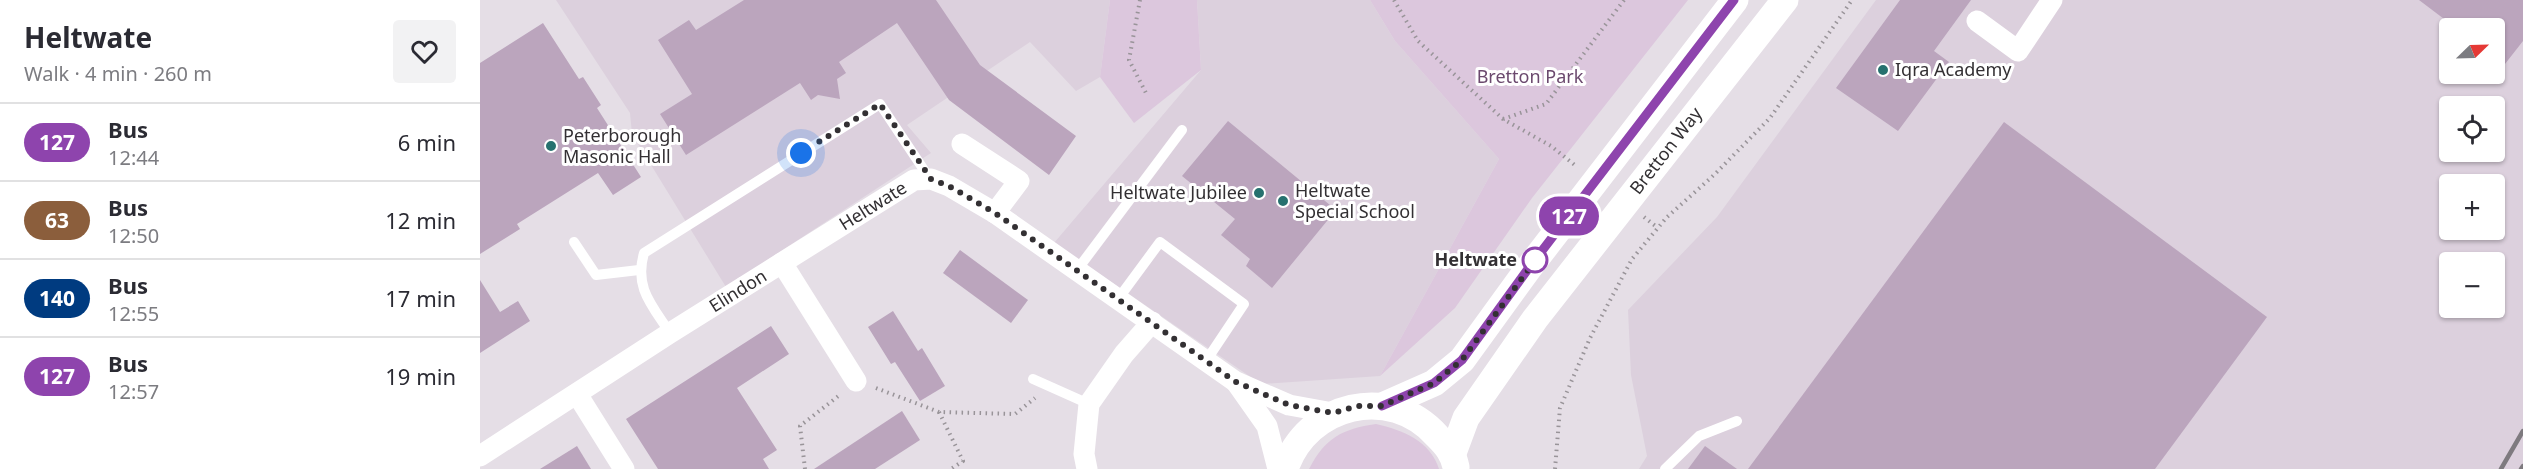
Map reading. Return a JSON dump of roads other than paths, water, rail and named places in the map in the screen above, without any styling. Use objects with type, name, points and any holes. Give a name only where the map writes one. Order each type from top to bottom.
[{"type":"street","name":"Bretton Way","points":[[1382,406],[1434,383],[1462,360],[1528,269],[1734,0]]},
{"type":"street","name":"Bretton Way","points":[[1455,461],[1466,418],[1535,320],[1785,0]]},
{"type":"street","points":[[1977,21],[2018,51],[2052,0]]},
{"type":"street","points":[[962,144],[1019,181],[995,213]]},
{"type":"street","name":"Heltwate","points":[[783,263],[914,180],[931,179],[949,186],[995,213],[1236,382],[1289,405],[1333,413]]},
{"type":"street","name":"Elindon","points":[[480,456],[783,263],[856,381]]},
{"type":"street","points":[[1088,469],[1084,454],[1089,404],[1124,354],[1152,322]]},
{"type":"street","name":"Heltwate","points":[[1236,382],[1268,426],[1278,469]]},
{"type":"street","points":[[577,394],[624,469]]},
{"type":"street","points":[[1285,469],[1291,453],[1309,430],[1333,413],[1357,406],[1382,406],[1408,413],[1431,428],[1455,461]]},
{"type":"lane","points":[[670,333],[643,291],[639,270],[644,253],[880,104],[931,179]]},
{"type":"lane","points":[[1077,270],[1182,130]]},
{"type":"lane","points":[[574,242],[596,275],[639,270]]},
{"type":"lane","points":[[1118,299],[1160,242],[1244,304],[1206,361]]},
{"type":"lane","points":[[1033,379],[1089,404]]},
{"type":"lane","points":[[1665,469],[1699,436],[1737,421]]},
{"type":"railway","points":[[2501,469],[2523,431]]},
{"type":"place","name":"Iqra Academy","points":[[1883,70]]},
{"type":"place","name":"Peterborough Masonic Hall","points":[[551,146]]},
{"type":"place","name":"Heltwate Jubilee","points":[[1259,193]]},
{"type":"place","name":"Heltwate Special School","points":[[1283,201]]},
{"type":"place","name":"Heltwate","points":[[1535,260]]},
{"type":"park label","name":"Bretton Park","points":[[1530,77]]}]
